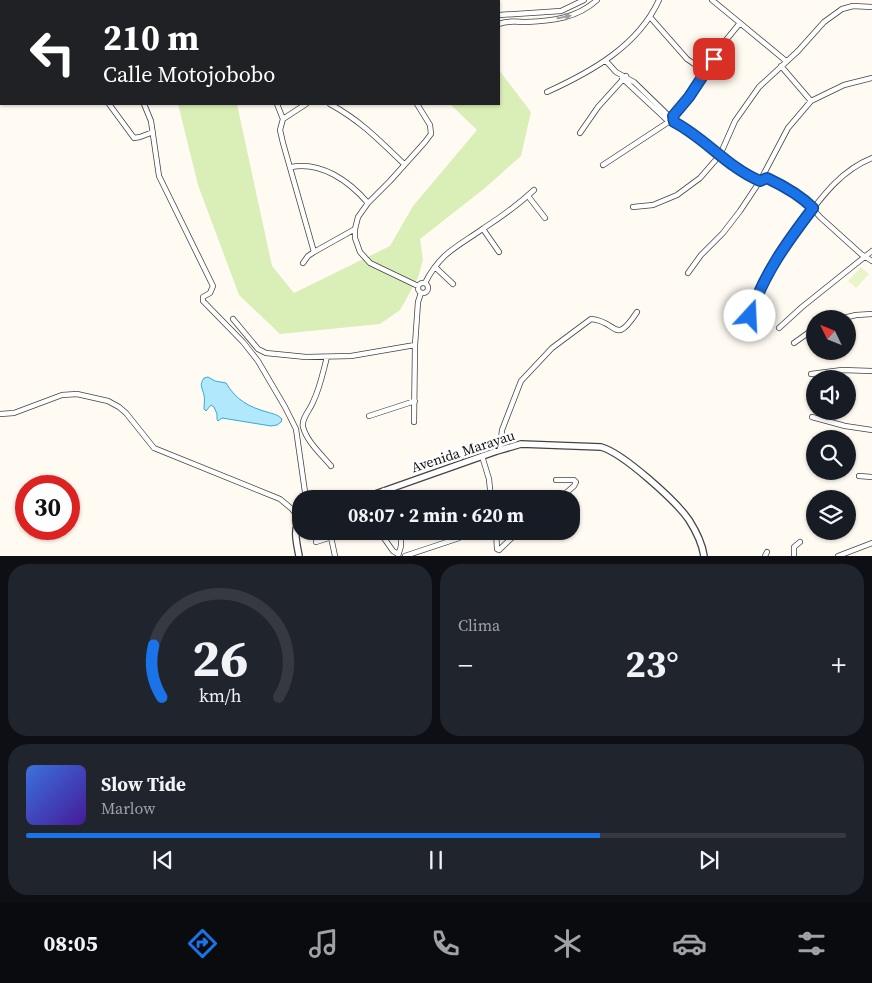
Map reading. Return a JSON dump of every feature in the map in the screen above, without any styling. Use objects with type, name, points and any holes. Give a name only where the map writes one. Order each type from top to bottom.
[{"type":"street","points":[[500,15],[567,9],[584,0]]},
{"type":"street","points":[[500,24],[541,21],[572,16],[597,0]]},
{"type":"street","points":[[547,92],[570,82],[606,61],[650,17],[659,0]]},
{"type":"street","points":[[712,0],[786,61]]},
{"type":"street","points":[[633,207],[653,205],[677,195],[700,178],[720,155],[735,121],[759,87],[798,51],[824,22],[833,14],[853,6],[872,7]]},
{"type":"street","points":[[540,12],[541,21]]},
{"type":"street","points":[[530,22],[531,13]]},
{"type":"street","points":[[650,17],[687,59],[706,72]]},
{"type":"street","points":[[602,165],[670,119],[689,97],[722,45],[740,24]]},
{"type":"street","points":[[606,61],[623,77],[634,82],[670,119],[706,143],[731,164],[760,181]]},
{"type":"street","points":[[781,66],[811,101]]},
{"type":"street","points":[[580,132],[623,77]]},
{"type":"street","points":[[688,274],[701,255],[723,233],[760,181],[788,128],[811,101],[844,85],[872,78]]},
{"type":"street","points":[[110,105],[134,138],[153,132]]},
{"type":"street","points":[[144,105],[151,121],[159,176],[213,286],[210,292],[203,297],[202,301],[243,342],[258,361],[276,391],[296,429],[305,490]]},
{"type":"street","points":[[278,105],[283,119],[280,130],[314,252]]},
{"type":"street","points":[[283,119],[304,105]]},
{"type":"street","points":[[332,105],[363,125],[404,164]]},
{"type":"street","points":[[418,105],[430,125],[431,134],[390,181],[368,202],[358,218],[355,229],[360,252],[370,262],[418,286],[418,290],[421,293]]},
{"type":"street","points":[[750,316],[756,296],[768,274],[785,246],[822,195],[836,180],[872,158]]},
{"type":"street","points":[[291,167],[309,167],[332,173],[357,190],[368,202]]},
{"type":"street","points":[[760,181],[767,178],[804,200],[826,223],[872,261]]},
{"type":"street","points":[[418,286],[424,283],[449,251],[483,229],[534,190]]},
{"type":"street","points":[[528,196],[545,218]]},
{"type":"street","points":[[303,263],[314,252],[355,229]]},
{"type":"street","points":[[483,229],[499,252]]},
{"type":"street","points":[[779,328],[835,279],[872,250]]},
{"type":"street","points":[[435,267],[453,284]]},
{"type":"street","points":[[414,422],[415,345],[418,302],[421,293],[427,290],[427,286],[424,283]]},
{"type":"street","points":[[500,450],[502,430],[521,381],[552,348],[591,319],[599,320],[615,331],[620,331],[627,327],[636,312]]},
{"type":"street","points":[[856,315],[872,314]]},
{"type":"street","points":[[233,319],[258,349],[266,353],[327,357],[351,356],[415,345]]},
{"type":"street","points":[[794,343],[806,334]]},
{"type":"street","points":[[327,357],[314,402],[303,422],[309,438],[332,466]]},
{"type":"street","points":[[856,371],[872,372]]},
{"type":"street","points":[[0,414],[14,413],[62,394],[77,394],[108,402],[126,413],[154,448],[280,499],[292,509]]},
{"type":"street","points":[[369,416],[415,401]]},
{"type":"street","points":[[823,420],[872,430]]},
{"type":"street","name":"Avenida Marayau","points":[[384,490],[520,444],[595,446],[615,452],[663,493],[688,518],[698,535],[704,556]]},
{"type":"street","points":[[482,456],[490,479],[491,490]]},
{"type":"street","points":[[859,476],[872,476]]},
{"type":"street","points":[[556,480],[574,480],[576,482],[569,490]]},
{"type":"street","points":[[297,540],[299,556]]},
{"type":"street","points":[[316,542],[322,540]]},
{"type":"street","points":[[332,540],[335,556]]},
{"type":"street","points":[[385,540],[398,555],[401,540]]},
{"type":"street","points":[[405,556],[453,540]]},
{"type":"street","points":[[498,540],[497,549],[499,550],[507,541]]},
{"type":"street","points":[[499,540],[501,542],[507,541]]},
{"type":"street","points":[[794,556],[794,547],[800,542]]},
{"type":"street","points":[[838,556],[872,543]]},
{"type":"green space","points":[[500,71],[531,112],[521,156],[485,188],[420,239],[423,260],[418,278],[400,310],[380,324],[280,334],[239,295],[198,185],[178,105],[237,105],[272,266],[294,293],[390,246],[413,206],[477,130],[451,105],[500,105]]},
{"type":"green space","points":[[861,267],[869,274],[856,288],[848,281]]},
{"type":"water","points":[[208,377],[215,381],[226,383],[243,402],[254,408],[277,415],[282,419],[281,422],[271,426],[222,418],[218,421],[214,407],[211,405],[206,411],[204,409],[201,384],[204,378]]},
{"type":"route","points":[[714,59],[689,97],[673,116],[674,122],[684,127],[749,176],[760,181],[767,178],[804,200],[813,208],[785,246],[768,274],[756,296],[750,316]]}]
